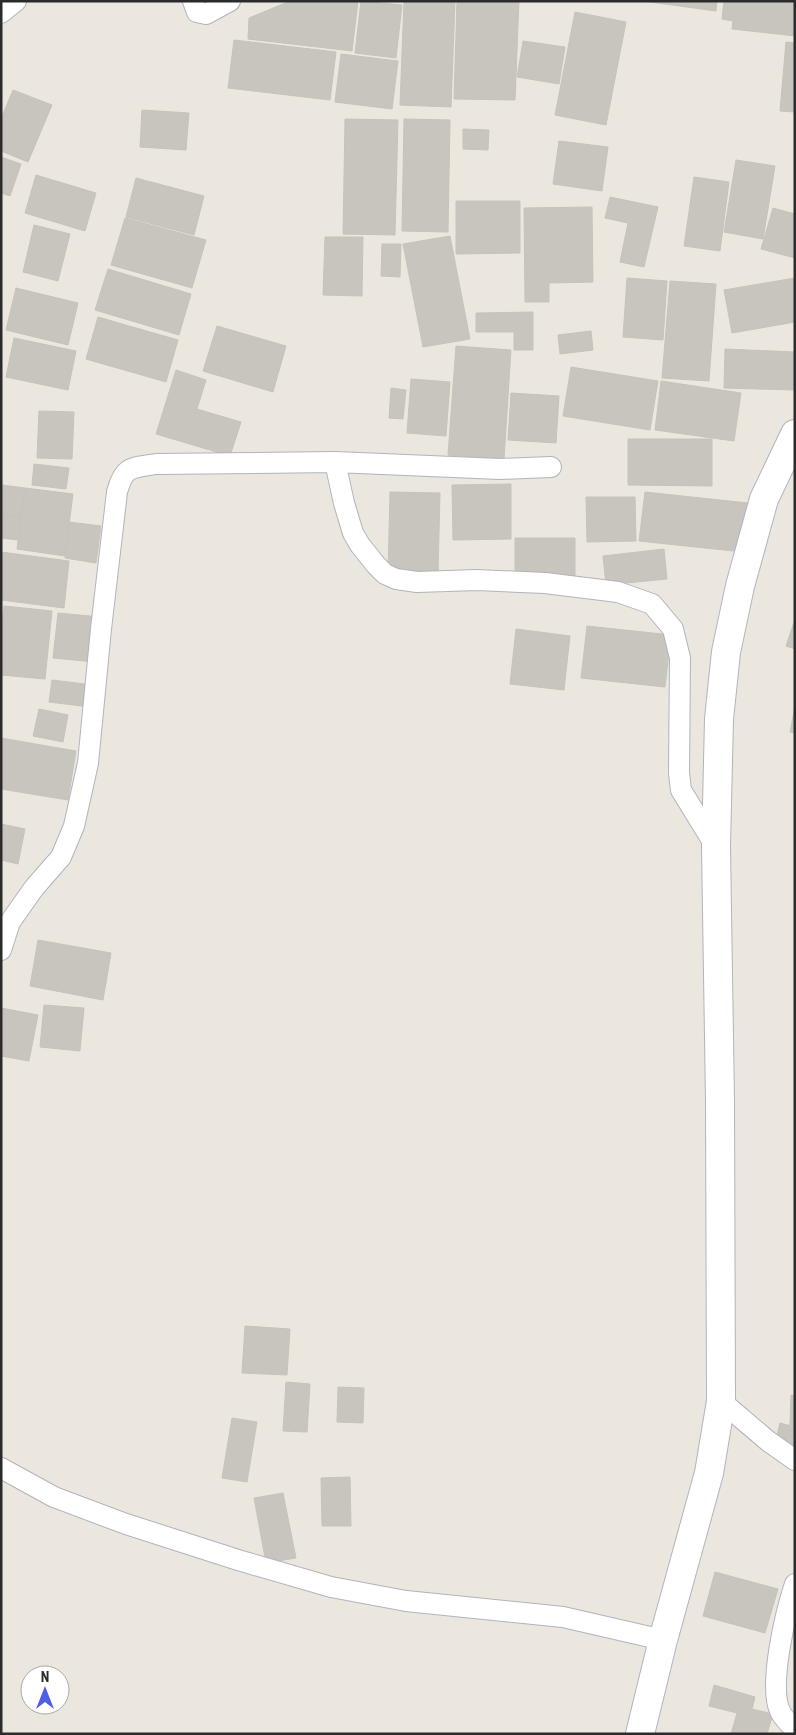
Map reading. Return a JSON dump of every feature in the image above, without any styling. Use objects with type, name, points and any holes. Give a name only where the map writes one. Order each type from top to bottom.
[{"type":"street","points":[[1,13],[16,1]]},
{"type":"street","points":[[193,1],[197,12],[206,14],[230,1]]},
{"type":"street","points":[[640,1734],[663,1640],[709,1473],[721,1402],[720,1101],[716,848],[719,719],[726,652],[740,586],[764,499],[795,434]]},
{"type":"street","points":[[335,462],[353,532],[360,545],[376,565],[385,574],[396,579],[417,582],[477,580],[545,583],[618,592],[652,604],[673,629],[680,658],[679,772],[681,790],[716,848]]},
{"type":"street","points":[[1,950],[10,922],[34,888],[61,857],[74,826],[88,763],[105,590],[117,492],[121,477],[130,468],[156,464],[335,462],[500,469],[551,467]]},
{"type":"street","points":[[721,1402],[768,1441],[795,1460]]},
{"type":"street","points":[[1,1468],[54,1497],[126,1524],[330,1587],[406,1601],[563,1617],[663,1640]]},
{"type":"street","points":[[795,1584],[781,1642],[776,1675],[780,1711],[795,1730]]},
{"type":"building","points":[[290,1],[358,1],[352,51],[248,39],[249,18]]},
{"type":"building","points":[[361,1],[402,5],[396,58],[355,53]]},
{"type":"building","points":[[404,1],[455,1],[451,107],[400,105]]},
{"type":"building","points":[[457,1],[519,1],[515,100],[454,99]]},
{"type":"building","points":[[643,1],[717,1],[716,11]]},
{"type":"building","points":[[724,1],[795,1],[795,36],[732,29],[733,21],[722,19]]},
{"type":"building","points":[[575,12],[626,22],[606,125],[555,115]]},
{"type":"building","points":[[234,40],[336,52],[330,100],[228,88]]},
{"type":"building","points":[[523,41],[565,47],[559,84],[517,77]]},
{"type":"building","points":[[786,42],[795,43],[795,112],[780,111]]},
{"type":"building","points":[[341,54],[398,61],[392,109],[335,102]]},
{"type":"building","points":[[13,90],[52,105],[28,162],[1,151],[1,119]]},
{"type":"building","points":[[142,110],[189,113],[186,150],[140,147]]},
{"type":"building","points":[[345,119],[398,120],[395,235],[343,234]]},
{"type":"building","points":[[404,119],[450,120],[448,232],[402,231]]},
{"type":"building","points":[[463,129],[489,130],[488,150],[463,149]]},
{"type":"building","points":[[559,141],[608,147],[602,191],[553,184]]},
{"type":"building","points":[[1,157],[21,164],[10,196],[1,193]]},
{"type":"building","points":[[736,160],[775,166],[763,239],[724,232]]},
{"type":"building","points":[[36,175],[96,193],[85,231],[25,213]]},
{"type":"building","points":[[694,177],[729,182],[720,251],[684,246]]},
{"type":"building","points":[[136,178],[204,196],[194,235],[126,217]]},
{"type":"building","points":[[610,197],[658,207],[644,267],[620,262],[628,223],[605,218]]},
{"type":"building","points":[[456,201],[520,201],[520,253],[456,254]]},
{"type":"building","points":[[592,207],[593,282],[549,283],[549,302],[525,302],[524,208]]},
{"type":"building","points":[[773,208],[795,214],[795,258],[761,249]]},
{"type":"building","points":[[125,218],[206,240],[192,288],[111,265]]},
{"type":"building","points":[[34,225],[70,234],[58,281],[23,272]]},
{"type":"building","points":[[450,236],[470,339],[423,347],[403,244]]},
{"type":"building","points":[[325,237],[363,237],[362,296],[323,295]]},
{"type":"building","points":[[382,244],[401,244],[400,277],[381,276]]},
{"type":"building","points":[[108,269],[191,294],[179,335],[95,310]]},
{"type":"building","points":[[627,278],[667,281],[663,340],[623,337]]},
{"type":"building","points":[[795,278],[795,322],[732,333],[724,290]]},
{"type":"building","points":[[670,281],[716,284],[709,381],[662,378]]},
{"type":"building","points":[[16,288],[78,303],[68,345],[6,330]]},
{"type":"building","points":[[533,312],[533,350],[514,350],[514,332],[476,332],[476,313]]},
{"type":"building","points":[[98,317],[178,340],[166,382],[86,359]]},
{"type":"building","points":[[217,326],[286,346],[273,392],[203,371]]},
{"type":"building","points":[[591,331],[593,350],[560,354],[558,335]]},
{"type":"building","points":[[14,338],[76,351],[68,390],[6,377]]},
{"type":"building","points":[[456,346],[511,350],[504,459],[448,455]]},
{"type":"building","points":[[725,349],[795,352],[794,390],[724,388]]},
{"type":"building","points":[[571,367],[658,381],[650,430],[563,416]]},
{"type":"building","points":[[176,370],[206,380],[197,409],[241,422],[230,456],[156,434]]},
{"type":"building","points":[[411,379],[450,382],[446,436],[407,433]]},
{"type":"building","points":[[661,381],[741,393],[734,441],[655,430]]},
{"type":"building","points":[[391,388],[406,390],[403,419],[389,418]]},
{"type":"building","points":[[511,393],[559,396],[556,443],[508,440]]},
{"type":"building","points":[[39,411],[74,412],[72,459],[37,458]]},
{"type":"building","points":[[628,439],[712,439],[712,486],[628,485]]},
{"type":"building","points":[[34,464],[69,468],[66,489],[32,485]]},
{"type":"building","points":[[511,484],[511,539],[453,540],[452,485]]},
{"type":"building","points":[[2,485],[25,488],[21,517],[1,514]]},
{"type":"building","points":[[25,488],[73,494],[65,556],[17,549]]},
{"type":"building","points":[[390,492],[440,493],[438,573],[388,572]]},
{"type":"building","points":[[645,492],[748,503],[743,552],[639,541]]},
{"type":"building","points":[[586,497],[635,497],[636,541],[587,542]]},
{"type":"building","points":[[1,514],[21,517],[18,540],[1,538]]},
{"type":"building","points":[[69,522],[101,526],[96,563],[65,558]]},
{"type":"building","points":[[515,538],[575,538],[575,579],[515,579]]},
{"type":"building","points":[[664,549],[667,579],[606,585],[603,556]]},
{"type":"building","points":[[1,552],[69,561],[64,608],[1,600]]},
{"type":"building","points":[[4,606],[52,611],[45,679],[1,675],[1,632]]},
{"type":"building","points":[[58,613],[100,617],[95,662],[53,658]]},
{"type":"building","points":[[795,619],[795,649],[786,646]]},
{"type":"building","points":[[587,626],[671,635],[665,687],[581,678]]},
{"type":"building","points":[[516,629],[570,636],[564,690],[510,684]]},
{"type":"building","points":[[52,680],[93,685],[90,707],[49,702]]},
{"type":"building","points":[[795,706],[795,733],[790,732]]},
{"type":"building","points":[[39,709],[68,715],[63,742],[33,736]]},
{"type":"building","points":[[1,738],[76,751],[68,800],[1,789]]},
{"type":"building","points":[[1,824],[25,829],[18,864],[1,860]]},
{"type":"building","points":[[38,940],[111,953],[103,1000],[30,986]]},
{"type":"building","points":[[44,1005],[84,1008],[80,1051],[40,1047]]},
{"type":"building","points":[[1,1008],[38,1015],[29,1061],[1,1056]]},
{"type":"building","points":[[245,1326],[290,1329],[287,1375],[242,1373]]},
{"type":"building","points":[[286,1382],[310,1384],[307,1432],[283,1431]]},
{"type":"building","points":[[338,1387],[364,1388],[363,1423],[337,1422]]},
{"type":"building","points":[[791,1395],[795,1396],[795,1425],[790,1425]]},
{"type":"building","points":[[232,1418],[257,1422],[247,1482],[222,1478]]},
{"type":"building","points":[[780,1423],[795,1427],[795,1445],[776,1439]]},
{"type":"building","points":[[350,1477],[351,1526],[322,1526],[321,1478]]},
{"type":"building","points":[[283,1493],[296,1558],[266,1563],[254,1498]]},
{"type":"building","points":[[715,1572],[778,1589],[765,1633],[703,1616]]},
{"type":"building","points":[[714,1685],[755,1697],[752,1709],[773,1714],[767,1734],[731,1734],[737,1713],[709,1706]]}]
